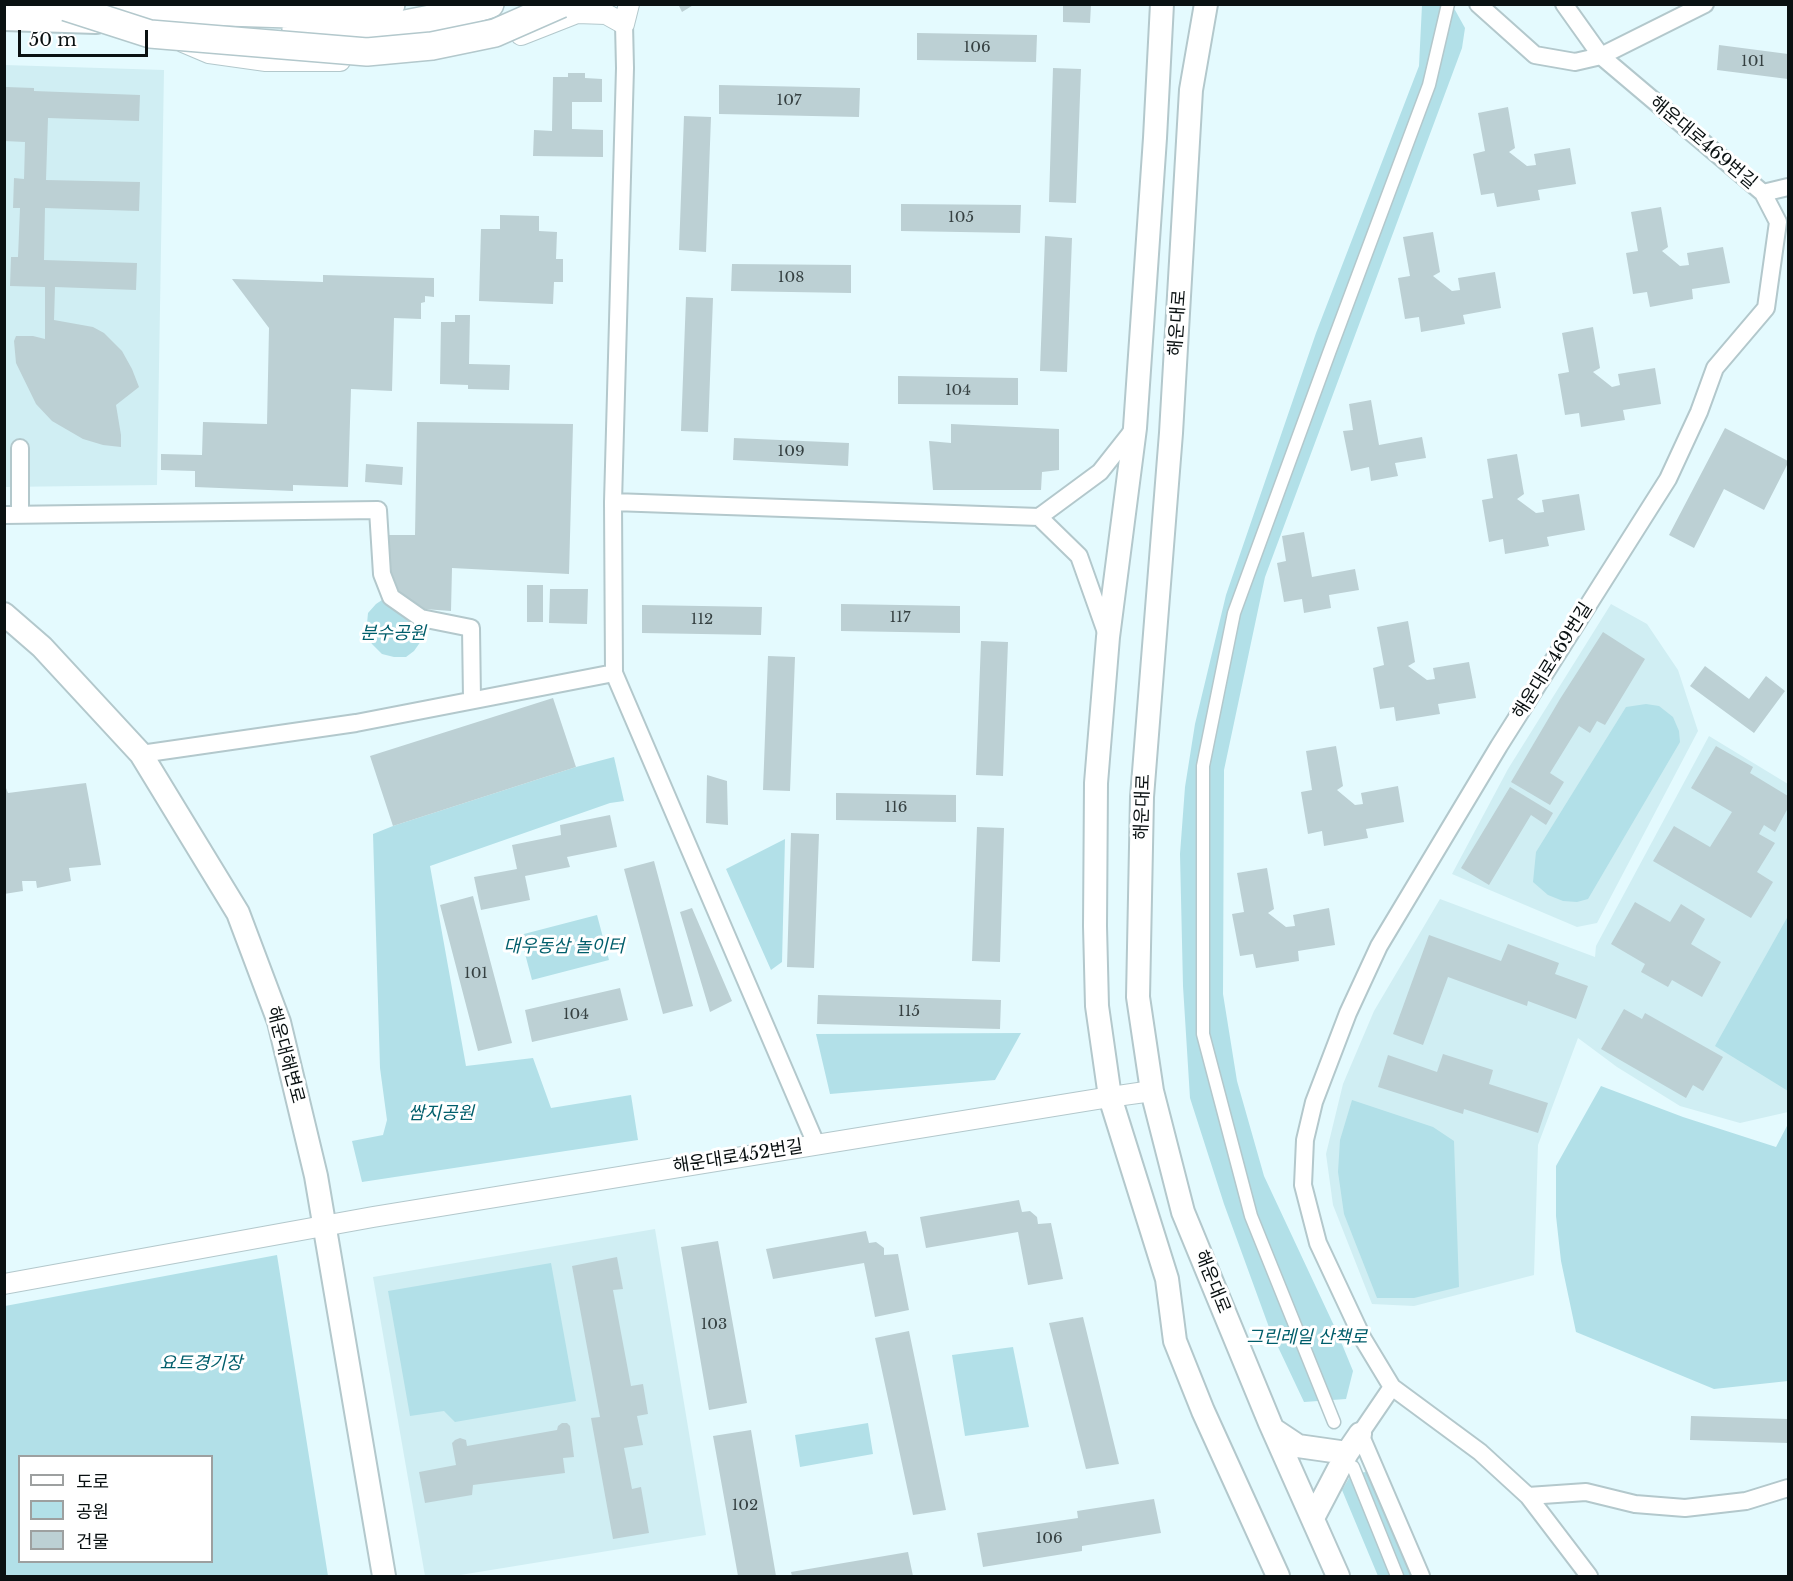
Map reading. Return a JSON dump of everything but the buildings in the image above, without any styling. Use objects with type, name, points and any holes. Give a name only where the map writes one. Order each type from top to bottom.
[{"type":"highway","points":[[4,5],[289,14],[391,4]]},
{"type":"highway","points":[[139,23],[291,29],[385,28],[461,13],[490,4]]},
{"type":"highway","points":[[66,7],[150,34],[367,52],[432,46],[495,33],[577,8]]},
{"type":"main road","name":"해운대로","points":[[1162,4],[1135,428],[1108,637],[1096,783],[1097,1006],[1110,1097],[1167,1279],[1175,1341],[1203,1411],[1278,1576]]},
{"type":"main road","name":"해운대로","points":[[1206,4],[1191,90],[1171,433],[1142,797],[1138,997],[1152,1091],[1183,1212],[1338,1576]]},
{"type":"main road","points":[[4,19],[139,23]]},
{"type":"main road","name":"해운대해변로","points":[[4,614],[42,647],[141,754],[238,914],[279,1022],[316,1176],[384,1576]]},
{"type":"main road","points":[[1274,1430],[1298,1446],[1350,1460]]},
{"type":"main road","points":[[1313,1518],[1350,1460],[1360,1434]]},
{"type":"street","points":[[629,4],[624,24],[625,68],[613,502],[614,673],[816,1144]]},
{"type":"street","points":[[1334,1422],[1251,1216],[1203,1034],[1203,766],[1234,613],[1429,85],[1448,4]]},
{"type":"street","points":[[1478,4],[1535,55],[1575,62],[1601,56],[1705,4]]},
{"type":"street","name":"해운대로469번길","points":[[1392,1388],[1363,1339],[1318,1243],[1304,1185],[1305,1140],[1314,1102],[1348,1013],[1379,946],[1499,746],[1668,479],[1699,412],[1715,368],[1766,308],[1778,222],[1763,193],[1601,56],[1564,4]]},
{"type":"street","points":[[139,23],[209,53],[266,60],[423,60],[491,47],[577,8],[606,14],[624,24]]},
{"type":"street","points":[[1763,193],[1788,187]]},
{"type":"street","points":[[613,502],[1039,517],[1100,472],[1135,428]]},
{"type":"street","points":[[20,448],[12,515],[378,510],[382,574],[391,597],[421,618],[471,628],[472,699]]},
{"type":"street","points":[[1039,517],[1079,556],[1108,637]]},
{"type":"street","points":[[141,754],[356,723],[614,673]]},
{"type":"street","name":"해운대로452번길","points":[[4,1284],[326,1225],[1152,1091]]},
{"type":"street","points":[[1422,1576],[1360,1434],[1392,1388],[1480,1452],[1528,1496],[1589,1576]]},
{"type":"street","points":[[1350,1460],[1397,1576]]},
{"type":"street","points":[[1528,1496],[1586,1492],[1635,1504],[1685,1508],[1746,1501],[1788,1488]]},
{"type":"shaded area","points":[[5,65],[164,70],[157,485],[5,487]]},
{"type":"shaded area","points":[[1611,604],[1647,624],[1678,670],[1698,731],[1597,923],[1577,927],[1452,874],[1508,769]]},
{"type":"shaded area","points":[[1709,736],[1788,784],[1788,1112],[1740,1123],[1680,1106],[1617,1067],[1578,1038],[1538,1145],[1534,1275],[1414,1306],[1372,1304],[1333,1205],[1326,1154],[1343,1084],[1374,1011],[1440,899],[1595,957],[1596,946]]},
{"type":"shaded area","points":[[655,1229],[706,1535],[454,1576],[425,1576],[373,1277]]},
{"type":"green space","name":"그린레일 산책로","points":[[1422,5],[1449,5],[1455,10],[1465,28],[1462,48],[1265,577],[1224,770],[1223,994],[1237,1081],[1264,1176],[1353,1371],[1346,1399],[1304,1402],[1270,1330],[1224,1204],[1190,1098],[1183,986],[1180,854],[1185,787],[1195,724],[1226,595],[1316,333],[1419,66]]},
{"type":"green space","name":"분수공원","points":[[385,598],[401,615],[422,624],[421,641],[406,657],[382,654],[366,634],[368,613]]},
{"type":"green space","points":[[1646,704],[1659,706],[1673,717],[1679,731],[1680,742],[1588,899],[1577,902],[1563,901],[1548,895],[1533,882],[1536,852],[1626,707]]},
{"type":"green space","name":"쌈지공원","points":[[614,757],[624,801],[610,803],[430,866],[466,1066],[533,1058],[551,1108],[631,1095],[638,1140],[362,1182],[352,1141],[383,1135],[387,1120],[380,1068],[373,834],[576,767]]},
{"type":"green space","points":[[785,839],[782,962],[771,970],[726,869]]},
{"type":"green space","name":"대우동삼 놀이터","points":[[597,915],[609,960],[532,980],[520,935]]},
{"type":"green space","points":[[1788,916],[1788,1091],[1715,1046]]},
{"type":"green space","points":[[1021,1033],[995,1080],[830,1094],[816,1034]]},
{"type":"green space","points":[[1601,1086],[1683,1117],[1776,1147],[1788,1124],[1788,1381],[1714,1389],[1576,1332],[1561,1261],[1556,1216],[1556,1166]]},
{"type":"green space","points":[[1352,1100],[1433,1127],[1454,1141],[1459,1287],[1414,1298],[1377,1298],[1344,1214],[1338,1172],[1340,1140]]},
{"type":"green space","name":"요트경기장","points":[[277,1255],[328,1576],[5,1576],[5,1306]]},
{"type":"green space","points":[[551,1263],[576,1401],[455,1422],[444,1411],[410,1416],[388,1291]]},
{"type":"green space","points":[[1013,1347],[1029,1427],[965,1436],[952,1355]]},
{"type":"green space","points":[[868,1423],[873,1454],[800,1467],[795,1435]]},
{"type":"green space","points":[[1367,1472],[1411,1576],[1378,1576],[1342,1490],[1352,1473]]}]
